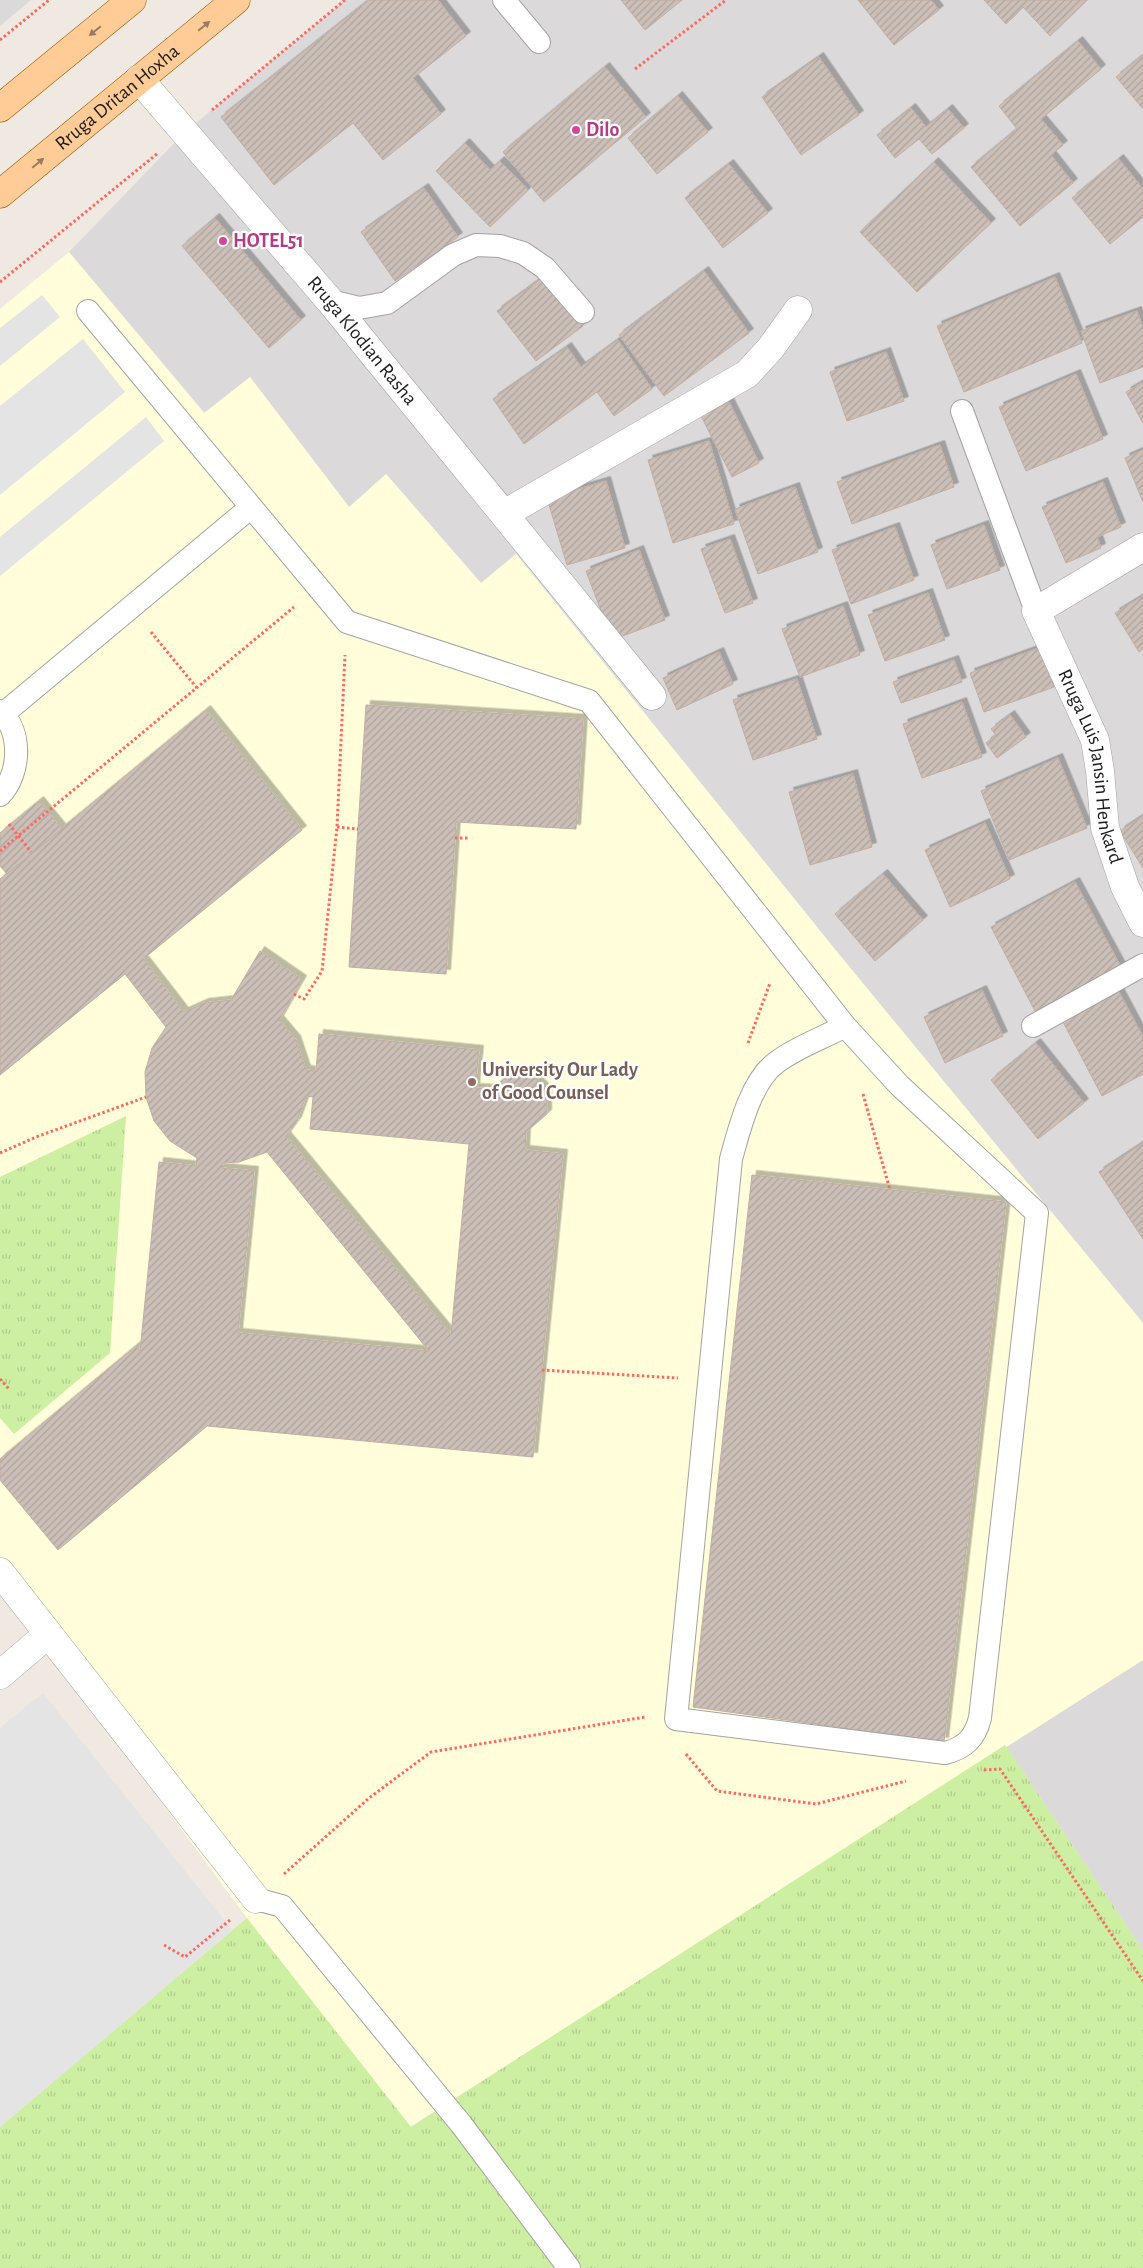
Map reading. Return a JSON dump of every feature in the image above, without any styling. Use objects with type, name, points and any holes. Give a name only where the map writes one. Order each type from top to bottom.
[{"type":"main road","points":[[0,108],[132,0]]},
{"type":"main road","name":"Rruga Dritan Hoxha","points":[[0,194],[236,0]]},
{"type":"street","name":"Rruga Klodian Rasha","points":[[139,78],[330,301],[652,696]]},
{"type":"street","points":[[504,514],[747,374],[770,349],[798,310]]},
{"type":"street","points":[[1036,611],[1143,548]]},
{"type":"street","name":"Rruga Luis Jansin Henkard","points":[[1036,611],[1095,740],[1100,770],[1105,828],[1125,887],[1143,923]]},
{"type":"street","points":[[0,1572],[256,1899]]},
{"type":"street","points":[[0,1675],[48,1634]]},
{"type":"lane","points":[[504,0],[539,42]]},
{"type":"lane","points":[[330,301],[359,308],[388,303],[453,255],[476,245],[500,246],[523,253],[545,268],[583,312]]},
{"type":"lane","points":[[88,311],[250,508],[347,622],[589,701],[845,1026],[899,1085],[1037,1213],[977,1730],[959,1750],[945,1753],[676,1719],[732,1158],[743,1116],[758,1085],[775,1063],[845,1026]]},
{"type":"lane","name":"Rruga Luis Jansin Henkard","points":[[962,411],[1036,611]]},
{"type":"lane","points":[[0,795],[6,788],[14,770],[17,751],[13,731],[2,713],[250,508]]},
{"type":"lane","points":[[1032,1026],[1143,965]]},
{"type":"lane","points":[[256,1899],[282,1906],[461,2124],[569,2268]]},
{"type":"path","points":[[0,40],[49,0]]},
{"type":"path","points":[[635,69],[726,0]]},
{"type":"path","points":[[0,850],[318,588]]},
{"type":"path","points":[[130,608],[197,688]]},
{"type":"path","points":[[294,994],[304,999],[322,971],[337,827],[347,622]]},
{"type":"path","points":[[6,820],[31,852]]},
{"type":"path","points":[[337,827],[358,829]]},
{"type":"path","points":[[455,838],[468,838]]},
{"type":"path","points":[[746,1048],[772,977],[787,952]]},
{"type":"path","points":[[860,1087],[890,1190]]},
{"type":"path","points":[[0,1153],[36,1137],[146,1097]]},
{"type":"path","points":[[542,1370],[710,1379]]},
{"type":"path","points":[[0,1378],[9,1388]]},
{"type":"path","points":[[164,1945],[185,1957],[256,1899],[369,1798],[430,1752],[609,1721],[654,1716],[676,1719]]},
{"type":"path","points":[[686,1753],[717,1791],[816,1804],[916,1779]]},
{"type":"path","points":[[981,1771],[1000,1769],[1143,1980]]},
{"type":"shaded area","points":[[0,0],[31,0],[0,26]]},
{"type":"shaded area","points":[[345,0],[1143,0],[1143,1323],[838,953],[516,554],[481,583],[386,474],[350,508],[250,377],[205,413],[69,252],[185,132]]},
{"type":"shaded area","name":"University Our Lady of Good Counsel","points":[[69,252],[204,413],[250,377],[349,507],[386,474],[481,583],[516,554],[838,953],[1143,1323],[1143,1660],[410,2127],[247,1918],[0,1584],[0,309]]},
{"type":"shaded area","points":[[42,295],[60,317],[0,366],[0,328]]},
{"type":"shaded area","points":[[83,339],[125,392],[0,495],[0,406]]},
{"type":"shaded area","points":[[146,417],[164,441],[0,576],[0,537]]},
{"type":"shaded area","points":[[1143,1660],[1143,1950],[1005,1745]]},
{"type":"shaded area","points":[[43,1693],[232,1930],[0,2127],[0,1728]]},
{"type":"green space","points":[[126,1116],[110,1353],[14,1434],[0,1418],[0,1177]]},
{"type":"green space","points":[[1005,1745],[1143,1950],[1143,2268],[0,2268],[0,2127],[247,1918],[411,2127]]},
{"type":"building","points":[[369,0],[438,0],[466,36],[413,78],[441,114],[383,160],[353,123],[274,185],[221,117]]},
{"type":"building","points":[[621,0],[682,0],[645,30]]},
{"type":"building","points":[[858,0],[931,0],[939,10],[894,45]]},
{"type":"building","points":[[984,0],[1087,0],[1050,36],[1023,7],[1006,24]]},
{"type":"building","points":[[1078,41],[1101,69],[1041,119],[1063,145],[1051,155],[1073,183],[1020,226],[971,167],[1017,129],[999,106]]},
{"type":"building","points":[[1143,55],[1143,109],[1116,77]]},
{"type":"building","points":[[819,57],[859,115],[801,155],[762,97]]},
{"type":"building","points":[[605,67],[646,117],[544,202],[503,152]]},
{"type":"building","points":[[678,96],[708,132],[657,174],[628,138]]},
{"type":"building","points":[[911,108],[926,127],[948,109],[964,128],[932,154],[919,139],[895,158],[877,135]]},
{"type":"building","points":[[465,143],[490,170],[500,161],[528,190],[490,227],[436,171]]},
{"type":"building","points":[[1119,159],[1143,189],[1143,217],[1110,244],[1072,198]]},
{"type":"building","points":[[934,162],[991,223],[917,292],[860,232]]},
{"type":"building","points":[[729,164],[768,213],[723,248],[685,198]]},
{"type":"building","points":[[424,188],[458,237],[395,281],[361,232]]},
{"type":"building","points":[[215,218],[301,320],[269,348],[182,246]]},
{"type":"building","points":[[704,271],[749,333],[664,396],[619,335]]},
{"type":"building","points":[[1055,277],[1082,343],[964,392],[937,326]]},
{"type":"building","points":[[542,278],[583,326],[536,361],[497,311]]},
{"type":"building","points":[[1137,311],[1143,328],[1143,367],[1100,383],[1081,331]]},
{"type":"building","points":[[618,340],[652,389],[614,416],[597,392],[524,444],[493,399],[567,347],[581,367]]},
{"type":"building","points":[[886,352],[904,401],[847,421],[830,372]]},
{"type":"building","points":[[1076,374],[1103,439],[1026,471],[999,407]]},
{"type":"building","points":[[1143,382],[1143,423],[1126,392]]},
{"type":"building","points":[[729,402],[759,463],[732,477],[701,416]]},
{"type":"building","points":[[709,441],[734,524],[673,543],[648,460]]},
{"type":"building","points":[[940,445],[954,487],[852,524],[837,482]]},
{"type":"building","points":[[1143,450],[1143,502],[1125,458]]},
{"type":"building","points":[[606,481],[625,548],[567,565],[547,498]]},
{"type":"building","points":[[1103,482],[1121,527],[1097,537],[1101,548],[1066,563],[1042,507]]},
{"type":"building","points":[[795,487],[818,552],[758,574],[735,509]]},
{"type":"building","points":[[984,525],[1000,570],[947,589],[931,545]]},
{"type":"building","points":[[895,527],[914,580],[851,604],[832,550]]},
{"type":"building","points":[[730,539],[753,603],[725,613],[701,549]]},
{"type":"building","points":[[639,550],[665,620],[612,640],[586,571]]},
{"type":"building","points":[[928,593],[945,640],[885,661],[868,615]]},
{"type":"building","points":[[1143,596],[1143,649],[1139,652],[1115,613]]},
{"type":"building","points":[[843,606],[860,655],[800,677],[782,629]]},
{"type":"building","points":[[1039,648],[1054,687],[984,712],[970,673]]},
{"type":"building","points":[[719,652],[733,684],[677,710],[663,678]]},
{"type":"building","points":[[954,660],[962,682],[901,703],[893,682]]},
{"type":"building","points":[[797,679],[817,739],[753,760],[733,700]]},
{"type":"building","points":[[962,702],[982,757],[922,778],[903,724]]},
{"type":"building","points":[[366,705],[583,719],[576,829],[456,822],[446,974],[349,967]]},
{"type":"building","points":[[206,710],[302,830],[143,959],[184,1012],[204,1003],[231,1000],[260,951],[302,980],[279,1020],[296,1040],[306,1070],[316,1071],[319,1034],[479,1050],[475,1088],[493,1089],[510,1073],[531,1074],[547,1091],[547,1114],[526,1132],[525,1150],[563,1154],[533,1457],[207,1426],[58,1550],[0,1480],[0,1459],[136,1346],[140,1351],[159,1162],[196,1166],[197,1158],[170,1141],[154,1121],[146,1097],[145,1072],[152,1048],[166,1027],[125,974],[0,1075],[0,879]],"holes":[[[306,1096],[313,1097],[310,1129],[469,1144],[451,1335],[286,1136],[297,1121]],[[267,1152],[429,1351],[238,1333],[254,1171],[222,1168],[223,1163],[239,1162]]]},
{"type":"building","points":[[1010,715],[1026,737],[997,758],[986,743],[996,735],[991,729]]},
{"type":"building","points":[[1058,758],[1087,828],[1009,860],[981,791]]},
{"type":"building","points":[[853,774],[872,847],[810,865],[789,792]]},
{"type":"building","points":[[39,801],[62,829],[7,874],[0,866],[0,833]]},
{"type":"building","points":[[1143,816],[1143,868],[1120,831]]},
{"type":"building","points":[[985,823],[1010,879],[950,907],[925,850]]},
{"type":"building","points":[[883,874],[923,920],[875,961],[835,914]]},
{"type":"building","points":[[1075,882],[1121,967],[1036,1013],[991,927]]},
{"type":"building","points":[[982,990],[1003,1036],[945,1063],[924,1017]]},
{"type":"building","points":[[1119,992],[1143,1037],[1143,1074],[1102,1096],[1063,1022]]},
{"type":"building","points":[[1036,1043],[1084,1103],[1038,1139],[991,1080]]},
{"type":"building","points":[[1143,1143],[1143,1239],[1099,1172]]},
{"type":"building","points":[[752,1175],[1006,1202],[944,1742],[693,1707]]},
{"type":"place","name":"Dilo","points":[[576,130]]},
{"type":"place","name":"HOTEL51","points":[[223,241]]},
{"type":"place","name":"University Our Lady of Good Counsel","points":[[472,1082]]}]
